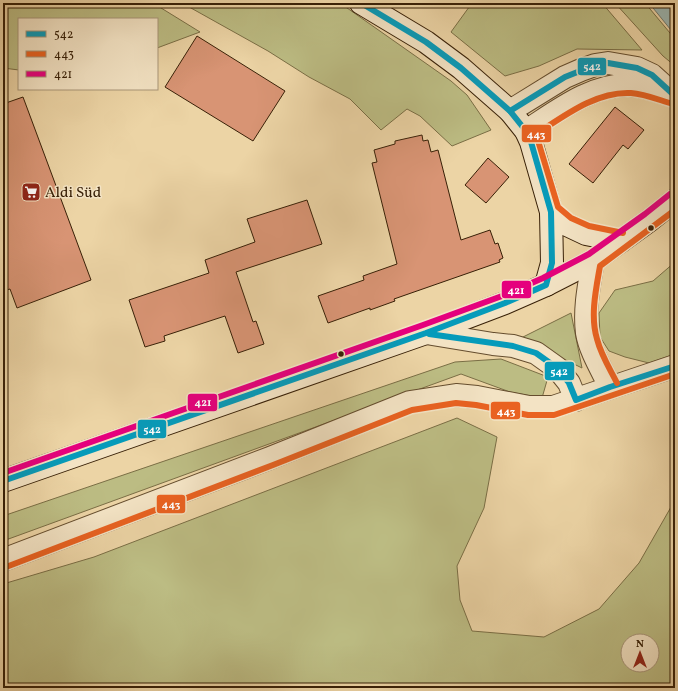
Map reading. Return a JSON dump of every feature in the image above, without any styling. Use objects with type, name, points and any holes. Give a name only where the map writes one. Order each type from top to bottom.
[{"type":"street","points":[[361,3],[426,42],[461,68],[510,111],[526,131],[531,142],[550,212],[552,263],[546,285]]},
{"type":"street","points":[[510,111],[565,77],[595,65],[608,63],[637,68],[652,75],[675,96]]},
{"type":"street","points":[[526,131],[587,95],[616,86],[629,85],[647,87],[675,96]]},
{"type":"street","points":[[3,481],[426,334],[478,314],[546,285],[593,261],[675,200]]},
{"type":"street","points":[[550,212],[567,225],[586,234],[621,241]]},
{"type":"street","points":[[593,261],[587,296],[587,334],[593,351],[610,387]]},
{"type":"street","points":[[426,334],[513,346],[536,353],[557,368],[569,383],[576,400]]},
{"type":"street","points":[[3,560],[270,458],[410,402],[456,394],[536,408],[553,407],[675,366]]},
{"type":"green space","points":[[3,3],[153,3],[200,32],[158,48],[158,18],[18,18],[18,70],[3,68]]},
{"type":"green space","points":[[182,3],[340,3],[451,81],[467,95],[491,130],[452,146],[420,116],[407,109],[381,130],[350,99],[309,77],[268,51]]},
{"type":"green space","points":[[472,3],[602,3],[642,50],[577,49],[539,66],[505,76],[451,32]]},
{"type":"green space","points":[[615,3],[645,3],[675,39],[675,66],[663,56]]},
{"type":"green space","points":[[675,262],[675,354],[649,363],[609,351],[600,337],[599,313],[615,290],[653,281]]},
{"type":"green space","points":[[571,313],[582,368],[521,338]]},
{"type":"green space","points":[[501,359],[548,377],[542,398],[510,392],[461,374],[3,541],[3,516],[455,362]]},
{"type":"green space","points":[[457,418],[497,437],[484,508],[457,566],[460,600],[472,631],[544,637],[599,609],[639,563],[675,500],[675,688],[143,688],[128,685],[36,684],[15,688],[3,688],[3,584],[94,557]]},
{"type":"water","points":[[649,3],[675,3],[675,35]]},
{"type":"building","points":[[197,36],[285,91],[253,141],[165,87]]},
{"type":"building","name":"Aldi Süd","points":[[23,97],[91,280],[17,308],[10,289],[3,291],[3,104]]},
{"type":"building","points":[[615,107],[644,130],[628,149],[623,145],[593,183],[569,164]]},
{"type":"building","points":[[422,135],[423,141],[428,140],[431,152],[438,150],[461,240],[490,230],[495,244],[498,243],[503,258],[499,260],[500,262],[394,299],[395,301],[328,323],[318,296],[364,280],[363,276],[397,264],[372,163],[377,162],[374,150],[395,144],[395,141]]},
{"type":"building","points":[[488,158],[509,177],[486,203],[465,185]]},
{"type":"building","points":[[307,200],[322,244],[236,272],[253,322],[256,321],[264,344],[238,353],[225,316],[164,336],[165,341],[145,347],[129,300],[209,273],[205,260],[255,242],[247,219]]},
{"type":"transit line","name":"542","points":[[3,481],[426,333],[505,303],[546,285],[552,263],[551,212],[531,142],[526,131],[510,111],[461,68],[426,42],[361,3]]},
{"type":"transit line","name":"542","points":[[510,111],[565,77],[595,65],[608,63],[637,68],[652,75],[675,96]]},
{"type":"transit line","name":"443","points":[[623,233],[589,226],[571,218],[558,207],[536,134],[581,106],[593,100],[618,93],[631,93],[647,96],[673,104]]},
{"type":"transit line","name":"421","points":[[3,473],[502,296],[543,278],[589,254],[670,194]]},
{"type":"transit line","name":"443","points":[[617,383],[601,351],[595,330],[594,302],[600,266],[675,210]]},
{"type":"transit line","name":"542","points":[[429,334],[513,346],[536,353],[557,368],[569,383],[576,400],[610,387],[675,366]]},
{"type":"transit line","name":"443","points":[[6,567],[412,410],[456,403],[476,405],[528,415],[554,415],[675,374]]},
{"type":"place","name":"Aldi Süd","points":[[31,192]]}]
